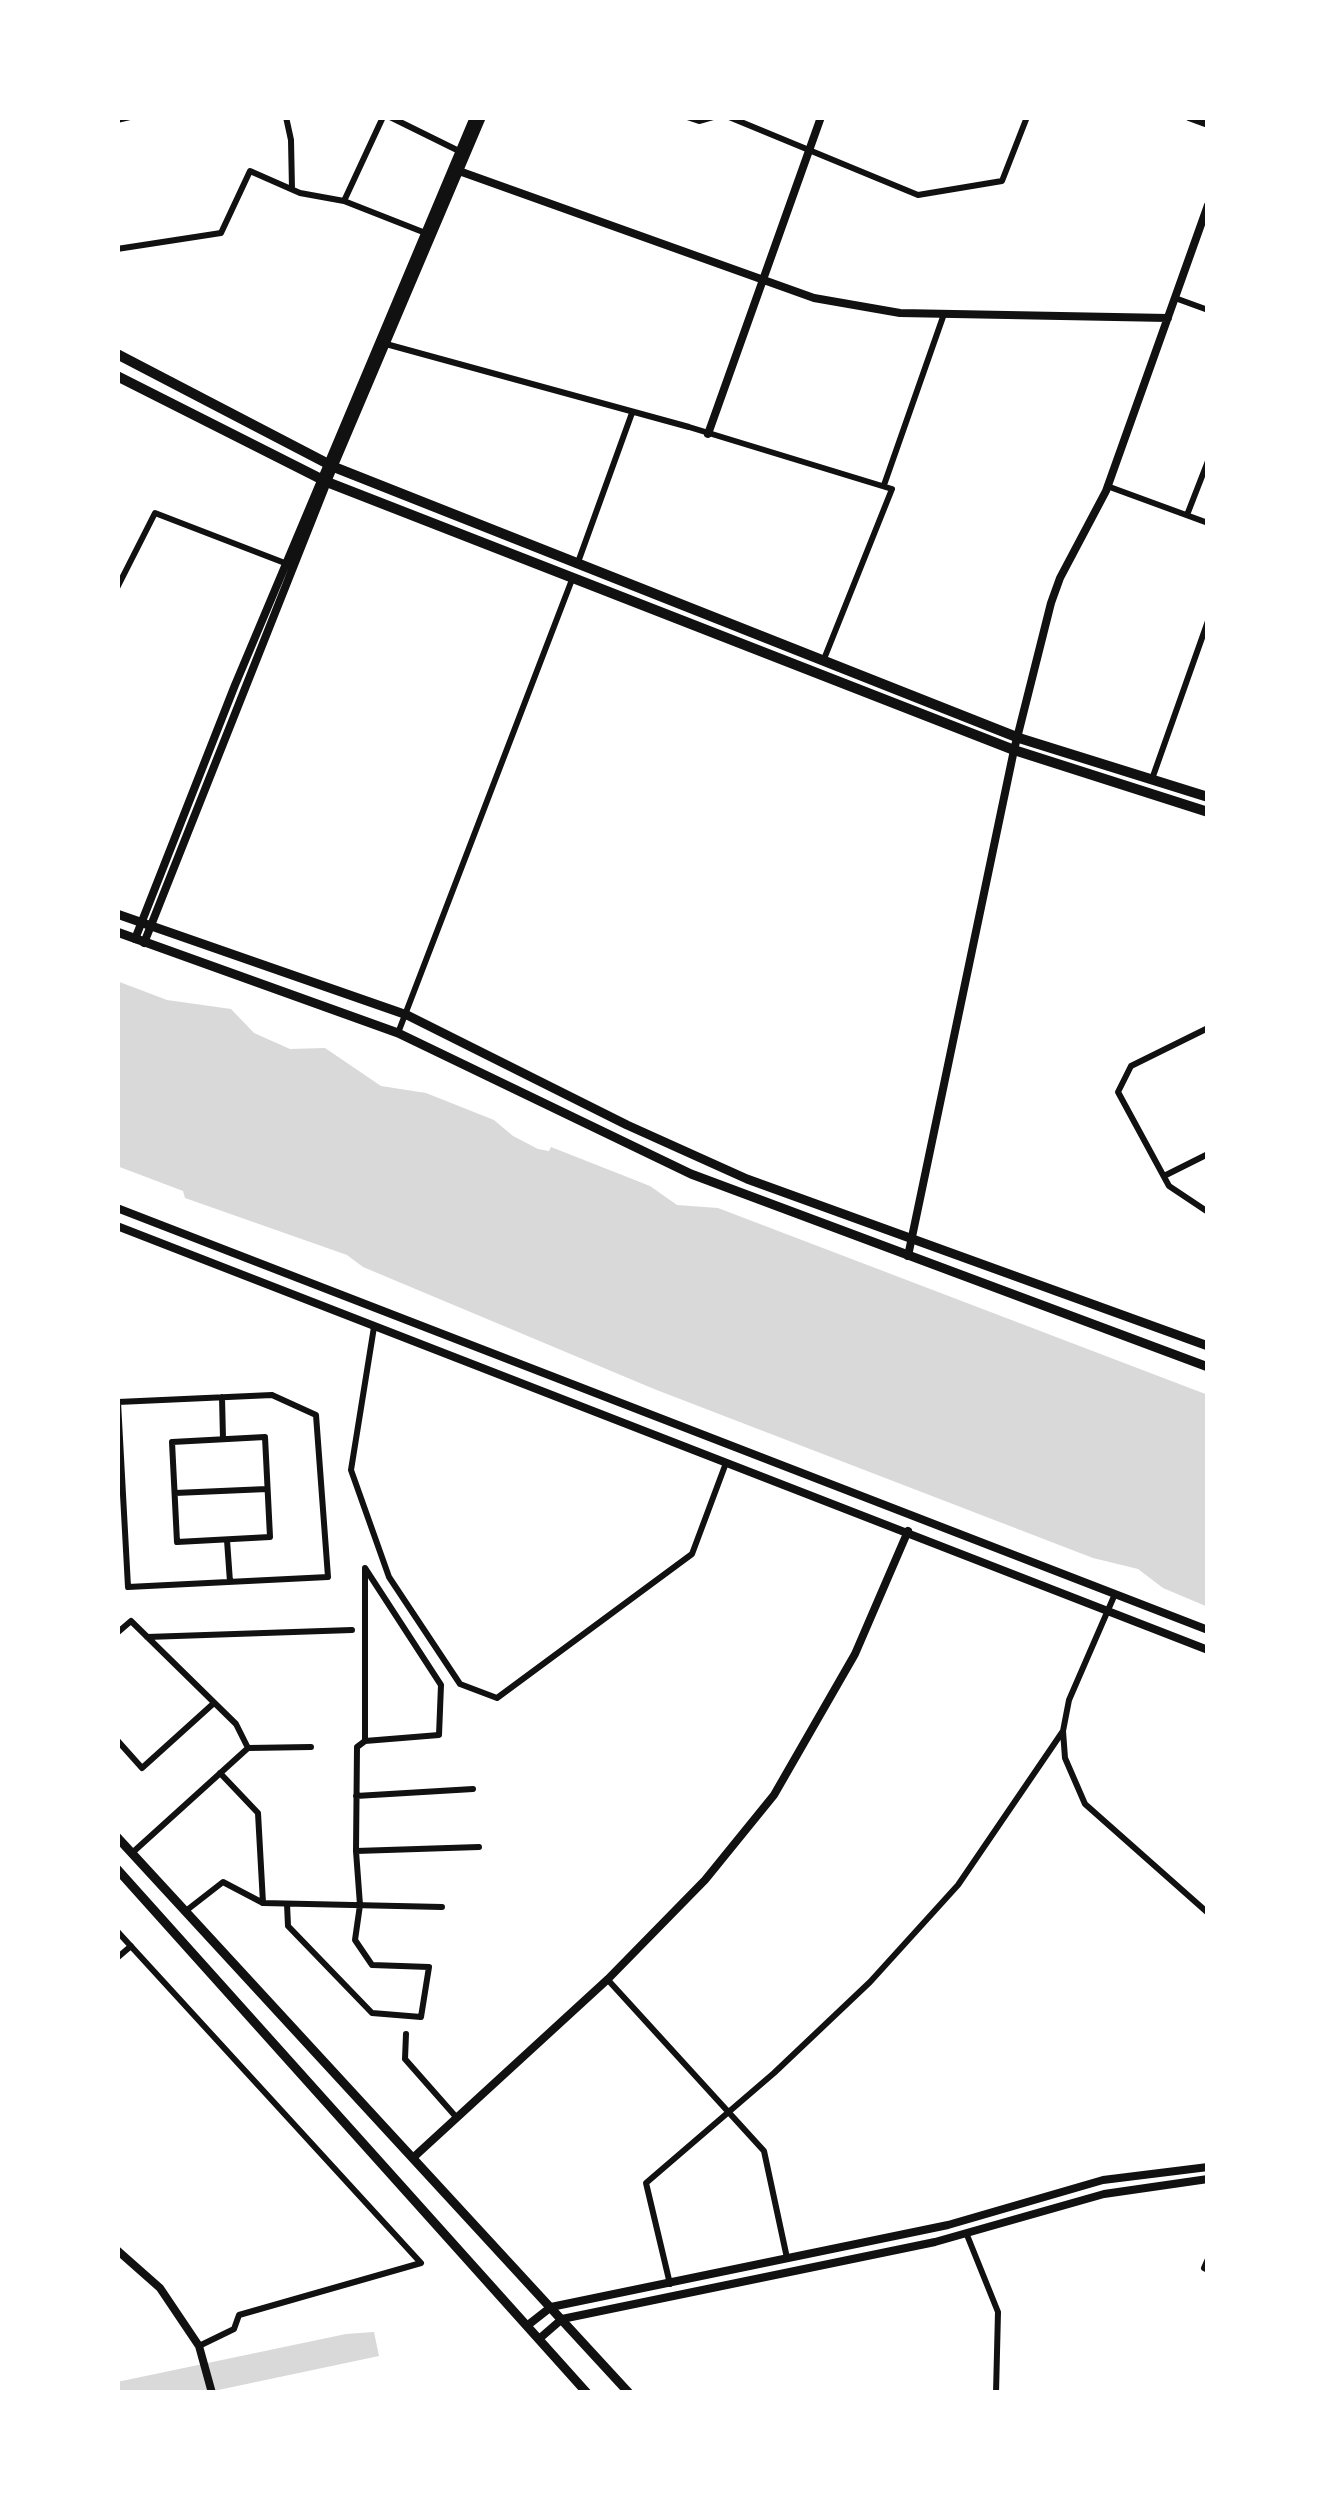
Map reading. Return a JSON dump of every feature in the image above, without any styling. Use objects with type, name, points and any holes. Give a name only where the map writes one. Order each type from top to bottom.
[{"type":"main road","points":[[117,354],[331,465],[824,660],[1017,744],[1208,797]]},
{"type":"main road","points":[[117,376],[324,481],[572,579],[1208,812]]},
{"type":"main road","points":[[117,914],[406,1015],[704,1161],[912,1242],[1208,1346]]},
{"type":"main road","points":[[117,932],[398,1033],[691,1174],[1208,1366]]},
{"type":"main road","points":[[117,1837],[629,2393]]},
{"type":"main road","points":[[117,1869],[587,2393]]},
{"type":"street","points":[[117,120],[130,117]]},
{"type":"street","points":[[286,117],[292,189]]},
{"type":"street","points":[[344,201],[386,117],[463,153]]},
{"type":"street","points":[[331,465],[478,117]]},
{"type":"street","points":[[687,117],[699,121],[713,117]]},
{"type":"street","points":[[729,117],[918,195],[1002,181],[1027,117]]},
{"type":"street","points":[[707,434],[820,117]]},
{"type":"street","points":[[1189,117],[1208,124]]},
{"type":"street","points":[[139,941],[324,481],[386,344],[463,153]]},
{"type":"street","points":[[117,249],[220,233],[250,171],[428,234]]},
{"type":"street","points":[[459,171],[814,298],[900,313],[1168,318]]},
{"type":"street","points":[[908,1256],[1017,744],[1060,578],[1107,486],[1208,205]]},
{"type":"street","points":[[1175,298],[1208,310]]},
{"type":"street","points":[[824,660],[888,487],[944,314]]},
{"type":"street","points":[[386,344],[888,487]]},
{"type":"street","points":[[398,1033],[632,413]]},
{"type":"street","points":[[1187,515],[1208,461]]},
{"type":"street","points":[[1107,486],[1208,523]]},
{"type":"street","points":[[117,588],[155,513],[290,565]]},
{"type":"street","points":[[1152,779],[1208,622]]},
{"type":"street","points":[[1208,1028],[1131,1066],[1118,1092],[1169,1186],[1208,1212]]},
{"type":"street","points":[[1164,1176],[1208,1154]]},
{"type":"street","points":[[117,1208],[1208,1630]]},
{"type":"street","points":[[117,1226],[1208,1650]]},
{"type":"street","points":[[375,1324],[351,1470],[389,1577],[460,1684],[497,1698],[692,1554],[726,1462]]},
{"type":"street","points":[[272,1395],[316,1414],[328,1577],[128,1587],[118,1402],[222,1397],[272,1395]]},
{"type":"street","points":[[222,1397],[223,1439]]},
{"type":"street","points":[[266,1437],[270,1538],[177,1542],[172,1442],[223,1439],[266,1437]]},
{"type":"street","points":[[175,1493],[268,1489]]},
{"type":"street","points":[[415,2156],[608,1979],[705,1880],[774,1795],[855,1654],[908,1531]]},
{"type":"street","points":[[227,1540],[230,1582]]},
{"type":"street","points":[[287,1904],[288,1926],[372,2013],[421,2017],[429,1967],[372,1965],[355,1940],[360,1905],[358,1747],[365,1741],[440,1735],[441,1685],[365,1568],[365,1741]]},
{"type":"street","points":[[1115,1594],[1069,1700],[1063,1731],[1070,1776],[1085,1804],[1208,1912]]},
{"type":"street","points":[[117,1633],[131,1621],[236,1724],[248,1748]]},
{"type":"street","points":[[147,1636],[352,1630]]},
{"type":"street","points":[[117,1740],[142,1768],[215,1702]]},
{"type":"street","points":[[670,2284],[646,2183],[870,1982],[958,1885],[1063,1731]]},
{"type":"street","points":[[132,1853],[248,1748],[311,1747]]},
{"type":"street","points":[[220,1773],[258,1813],[263,1904]]},
{"type":"street","points":[[356,1796],[472,1789]]},
{"type":"street","points":[[356,1851],[479,1847]]},
{"type":"street","points":[[187,1910],[223,1882],[263,1904],[442,1907]]},
{"type":"street","points":[[117,1931],[421,2263],[239,2315],[234,2329],[199,2346]]},
{"type":"street","points":[[117,1958],[130,1946]]},
{"type":"street","points":[[608,1979],[764,2151],[788,2261]]},
{"type":"street","points":[[406,2034],[405,2059],[457,2118]]},
{"type":"street","points":[[528,2325],[551,2307],[948,2225],[1103,2180],[1208,2167]]},
{"type":"street","points":[[539,2339],[562,2319],[967,2235],[1104,2194],[1208,2179]]},
{"type":"street","points":[[967,2235],[998,2312],[996,2393]]},
{"type":"street","points":[[117,2250],[160,2288],[199,2346],[212,2393]]},
{"type":"street","points":[[1208,2259],[1204,2268],[1208,2270]]},
{"type":"shaded area","points":[[117,981],[167,1000],[231,1009],[254,1033],[290,1049],[325,1048],[381,1086],[426,1093],[494,1120],[538,1149],[549,1151],[551,1147],[650,1186],[677,1205],[718,1208],[1208,1395],[1208,1607],[1163,1588],[1138,1569],[1093,1558],[654,1389],[363,1267],[347,1255],[185,1198],[183,1191],[117,1166]]},
{"type":"shaded area","points":[[374,2332],[379,2356],[204,2393],[117,2393],[117,2382]]}]
